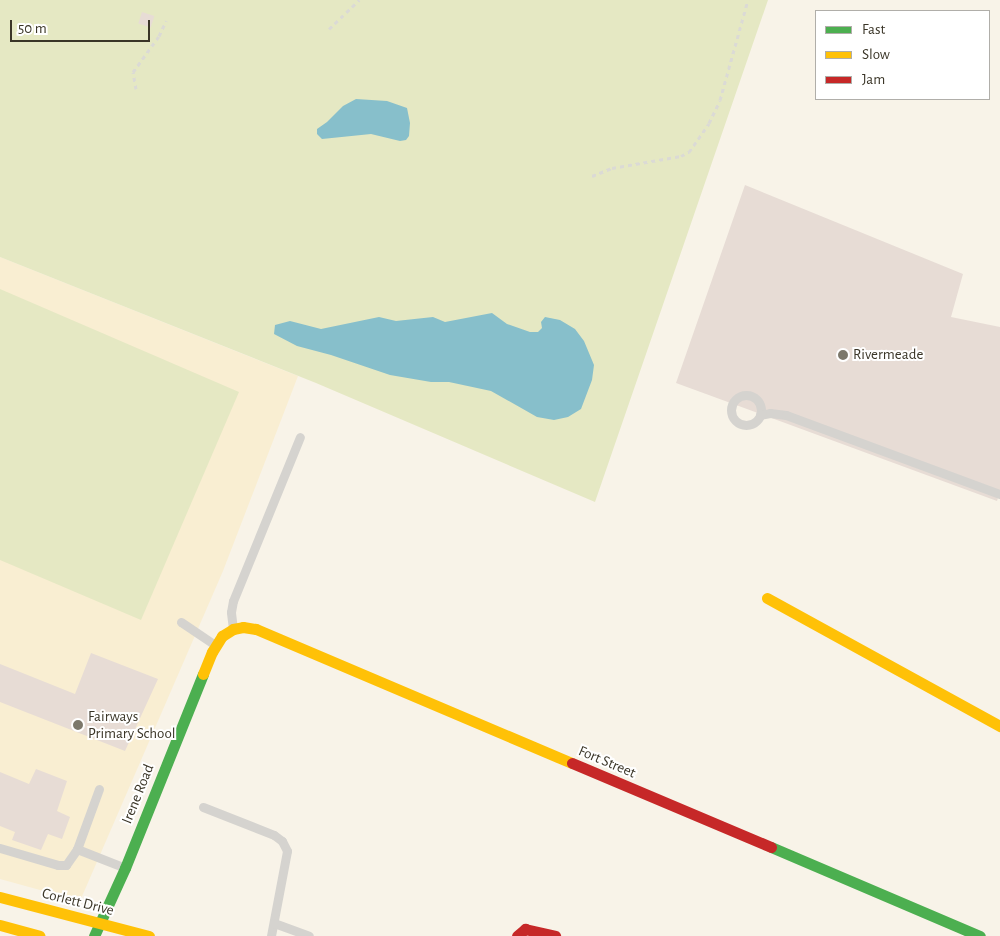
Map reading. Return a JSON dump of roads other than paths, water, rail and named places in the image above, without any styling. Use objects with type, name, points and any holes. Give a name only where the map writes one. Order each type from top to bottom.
[{"type":"street","points":[[767,598],[1000,726]]},
{"type":"street","name":"Fort Street","points":[[233,629],[242,627],[256,630],[978,936]]},
{"type":"street","points":[[220,640],[233,629]]},
{"type":"street","name":"Irene Road","points":[[94,936],[125,868],[220,640]]},
{"type":"street","name":"Corlett Drive","points":[[0,897],[149,936]]},
{"type":"street","points":[[0,925],[40,936]]},
{"type":"street","points":[[517,936],[525,930],[555,936]]},
{"type":"lane","points":[[760,415],[770,413],[786,416],[1000,494]]},
{"type":"lane","points":[[233,629],[231,612],[233,601],[300,438]]},
{"type":"lane","points":[[181,622],[220,640]]},
{"type":"lane","points":[[0,848],[58,865],[66,865],[77,849],[99,789]]},
{"type":"lane","points":[[202,807],[274,835],[282,841],[287,851],[271,936]]},
{"type":"lane","points":[[77,849],[125,868]]},
{"type":"lane","points":[[274,923],[309,936]]},
{"type":"water","points":[[356,99],[387,101],[407,108],[410,123],[409,136],[406,140],[400,141],[371,134],[322,139],[317,134],[317,129],[343,106]]},
{"type":"water","points":[[492,313],[507,324],[530,332],[538,332],[542,328],[541,322],[545,317],[560,320],[575,329],[584,341],[594,365],[592,380],[581,409],[568,417],[554,420],[537,417],[491,391],[449,382],[431,382],[390,375],[331,355],[297,346],[274,334],[275,325],[290,321],[321,329],[379,317],[396,321],[433,317],[445,322]]},
{"type":"place","name":"Rivermeade","points":[[843,355]]},
{"type":"place","name":"Fairways Primary School","points":[[78,725]]}]
